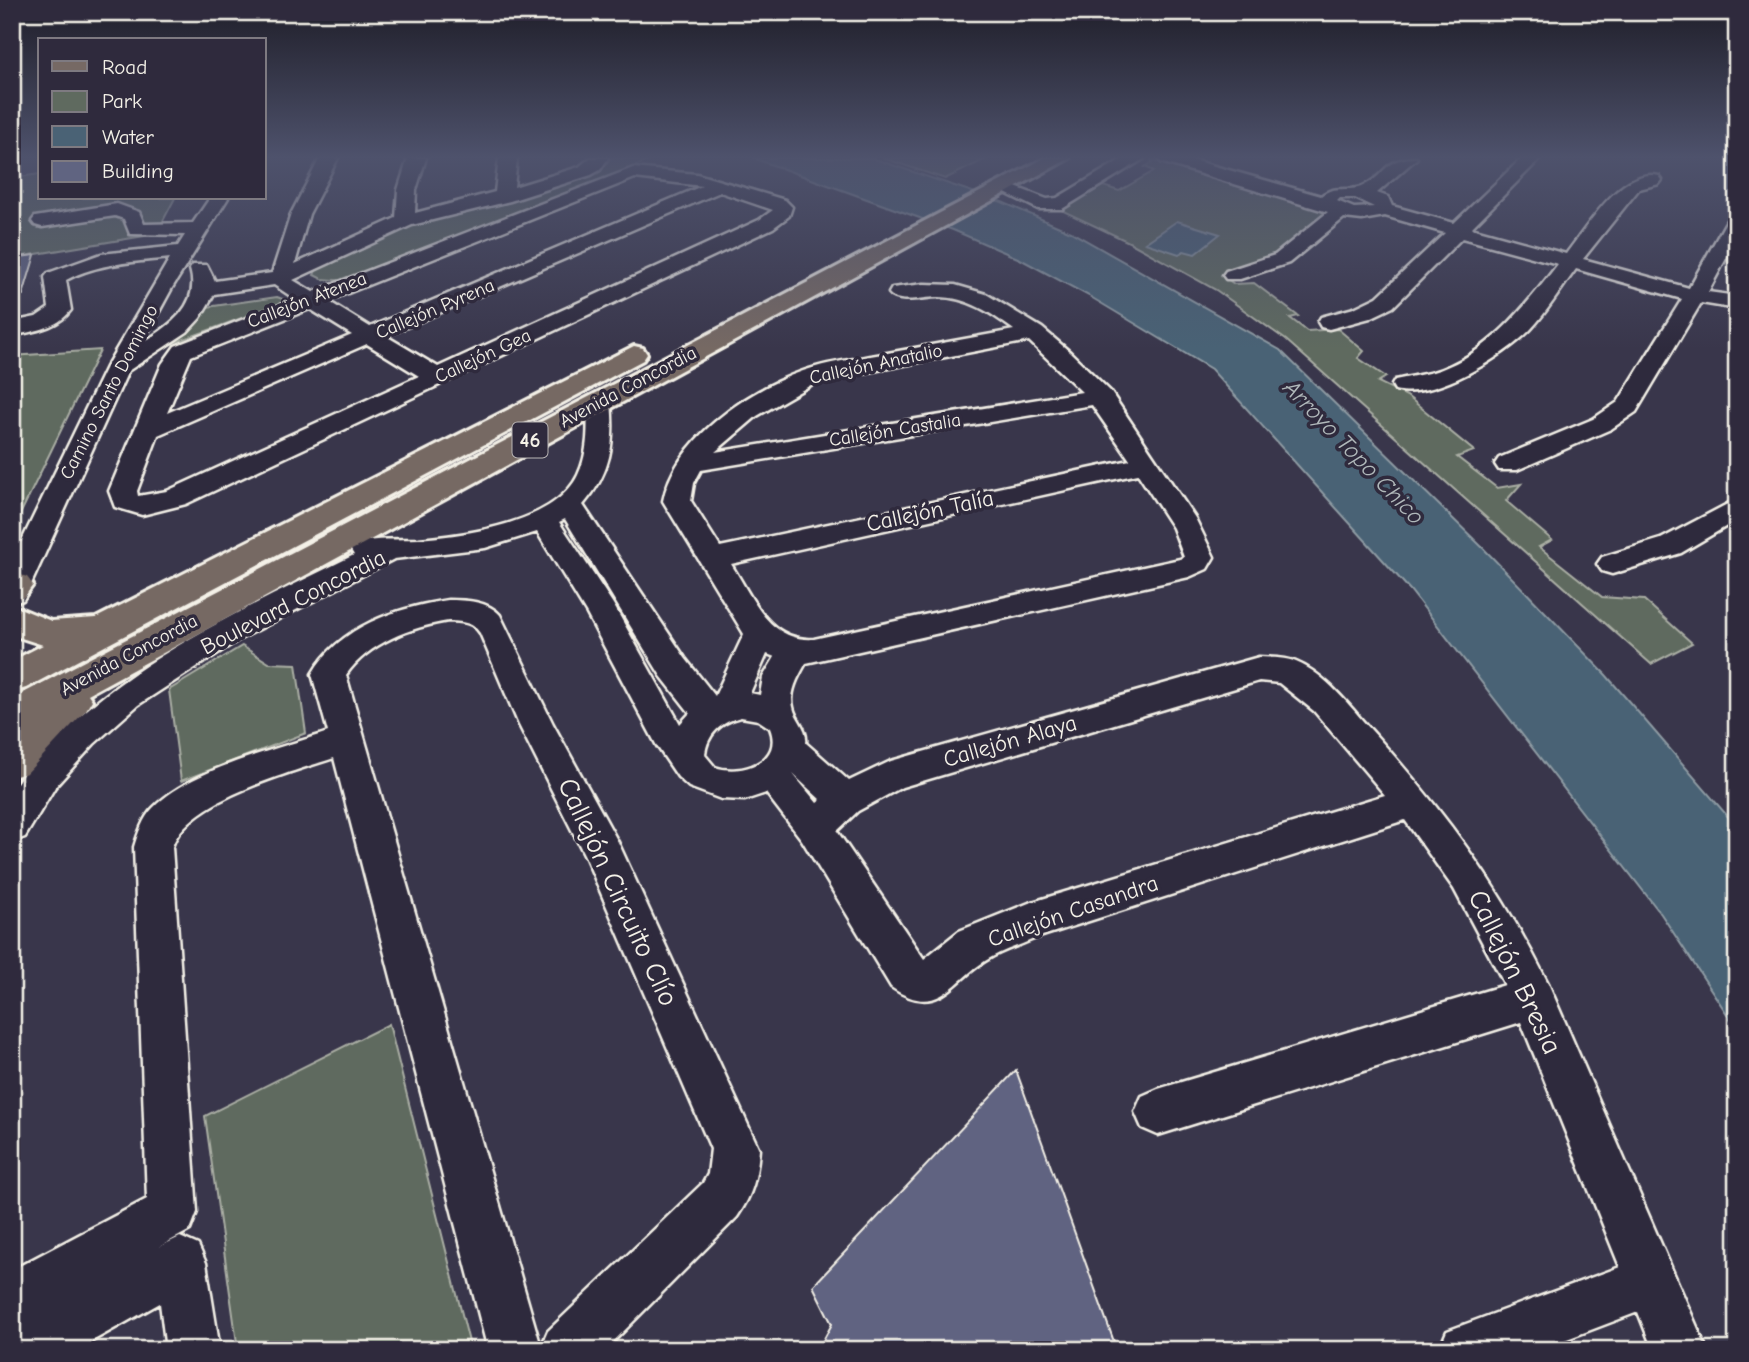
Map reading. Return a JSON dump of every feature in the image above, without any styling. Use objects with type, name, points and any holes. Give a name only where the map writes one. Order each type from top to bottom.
[{"type":"main road","name":"Avenida Concordia","points":[[730,304],[917,222]]},
{"type":"main road","name":"Avenida Concordia","points":[[12,678],[124,639],[275,578],[599,402],[917,222]]},
{"type":"main road","name":"Avenida Concordia","points":[[12,717],[124,639],[202,579],[656,342]]},
{"type":"main road","points":[[186,656],[275,578]]},
{"type":"main road","points":[[12,690],[169,609],[202,579]]},
{"type":"main road","points":[[15,585],[29,629],[44,634],[85,632],[124,639]]},
{"type":"main road","points":[[12,761],[124,639]]},
{"type":"street","points":[[134,222],[137,230],[198,229]]},
{"type":"street","name":"Camino Santo Domingo","points":[[15,585],[118,367],[203,222]]},
{"type":"street","points":[[292,289],[299,222]]},
{"type":"street","points":[[202,295],[292,289],[404,222]]},
{"type":"street","name":"Callejón Atenea","points":[[176,498],[142,506],[125,501],[123,491],[174,364],[183,351],[292,289],[490,222]]},
{"type":"street","name":"Callejón Pyrena","points":[[148,430],[636,222]]},
{"type":"street","name":"Callejón Gea","points":[[176,498],[770,222]]},
{"type":"street","points":[[1233,275],[1282,259],[1318,222]]},
{"type":"street","points":[[1427,222],[1695,296],[1737,303]]},
{"type":"street","points":[[1329,322],[1362,313],[1385,302],[1467,222]]},
{"type":"street","points":[[1404,385],[1442,377],[1486,354],[1522,325],[1602,222]]},
{"type":"street","points":[[1508,464],[1602,424],[1627,407],[1695,296],[1736,222]]},
{"type":"street","points":[[12,329],[55,316],[60,310],[55,277],[68,269],[87,263],[182,255],[200,269],[206,280],[202,295],[166,338],[118,367]]},
{"type":"street","points":[[292,289],[437,377]]},
{"type":"street","points":[[688,759],[687,744],[692,731],[719,709],[760,634],[796,652],[854,642],[1189,567],[1197,562],[1198,550],[1101,396],[1034,333],[982,300],[964,293],[942,290],[900,293]]},
{"type":"street","name":"Callejón Anatalio","points":[[760,634],[677,500],[679,481],[713,438],[763,402],[806,378],[1034,333]]},
{"type":"street","name":"Callejón Castalia","points":[[690,464],[1101,396]]},
{"type":"street","points":[[556,511],[585,487],[599,457],[599,402]]},
{"type":"street","name":"Callejón Talía","points":[[714,558],[1146,464]]},
{"type":"street","points":[[1612,564],[1671,546],[1737,508]]},
{"type":"street","points":[[556,511],[631,602],[673,667],[719,709]]},
{"type":"street","points":[[556,511],[602,612],[669,736],[694,770],[706,779],[739,786],[781,762],[791,736],[786,723],[775,710],[752,704],[719,709]]},
{"type":"street","name":"Boulevard Concordia","points":[[12,826],[41,780],[69,747],[141,686],[186,656],[386,551],[424,550],[473,541],[556,511]]},
{"type":"street","points":[[327,550],[386,551]]},
{"type":"street","points":[[602,612],[631,602]]},
{"type":"street","name":"Callejón Circuito Clío","points":[[515,1350],[329,674],[342,654],[375,632],[424,615],[450,610],[470,612],[486,618],[536,725],[604,854],[732,1138],[736,1167],[732,1182],[720,1200],[567,1350]]},
{"type":"street","points":[[775,710],[780,677],[796,652]]},
{"type":"street","name":"Callejón Alaya","points":[[815,829],[845,800],[891,776],[1259,669],[1287,671]]},
{"type":"street","name":"Callejón Bresia","points":[[1287,671],[1326,702],[1413,802],[1474,888],[1506,941],[1533,998],[1680,1350]]},
{"type":"street","points":[[12,1299],[172,1212],[153,847],[158,829],[170,816],[203,794],[345,740]]},
{"type":"street","points":[[781,762],[845,800]]},
{"type":"street","points":[[781,762],[815,829]]},
{"type":"street","name":"Callejón Casandra","points":[[815,829],[906,973],[924,981],[931,980],[974,945],[1029,922],[1413,802]]},
{"type":"street","points":[[1158,1112],[1533,998]]},
{"type":"street","points":[[23,1350],[180,1263],[193,1350]]},
{"type":"street","points":[[1466,1350],[1653,1281]]},
{"type":"green space","points":[[12,222],[163,222],[156,234],[12,258]]},
{"type":"green space","points":[[421,222],[496,222],[347,281],[322,279],[314,275],[317,268],[395,229]]},
{"type":"green space","points":[[1086,222],[1319,222],[1273,256],[1223,276],[1234,284],[1254,283],[1298,316],[1290,318],[1307,331],[1338,329],[1364,351],[1358,358],[1386,377],[1378,382],[1407,396],[1474,451],[1457,457],[1497,488],[1521,484],[1506,501],[1552,540],[1539,547],[1602,597],[1644,600],[1692,643],[1651,664],[1286,340],[1216,290]]},
{"type":"green space","points":[[277,297],[288,301],[160,348],[207,307]]},
{"type":"green space","points":[[100,350],[12,531],[12,356]]},
{"type":"green space","points":[[242,646],[269,663],[296,664],[306,733],[181,781],[169,690]]},
{"type":"green space","points":[[389,1024],[471,1350],[238,1350],[205,1116]]},
{"type":"water","name":"Arroyo Topo Chico","points":[[930,222],[1047,222],[1071,232],[1280,350],[1484,549],[1606,675],[1737,827],[1737,1029],[1661,914],[1410,590],[1211,369],[1089,296],[1020,259]]},
{"type":"water","points":[[1176,222],[1220,234],[1195,254],[1184,251],[1179,254],[1145,243]]},
{"type":"building","points":[[35,255],[23,295],[12,297],[12,258]]},
{"type":"building","points":[[1016,1070],[1117,1350],[818,1350],[832,1324],[813,1286]]}]
